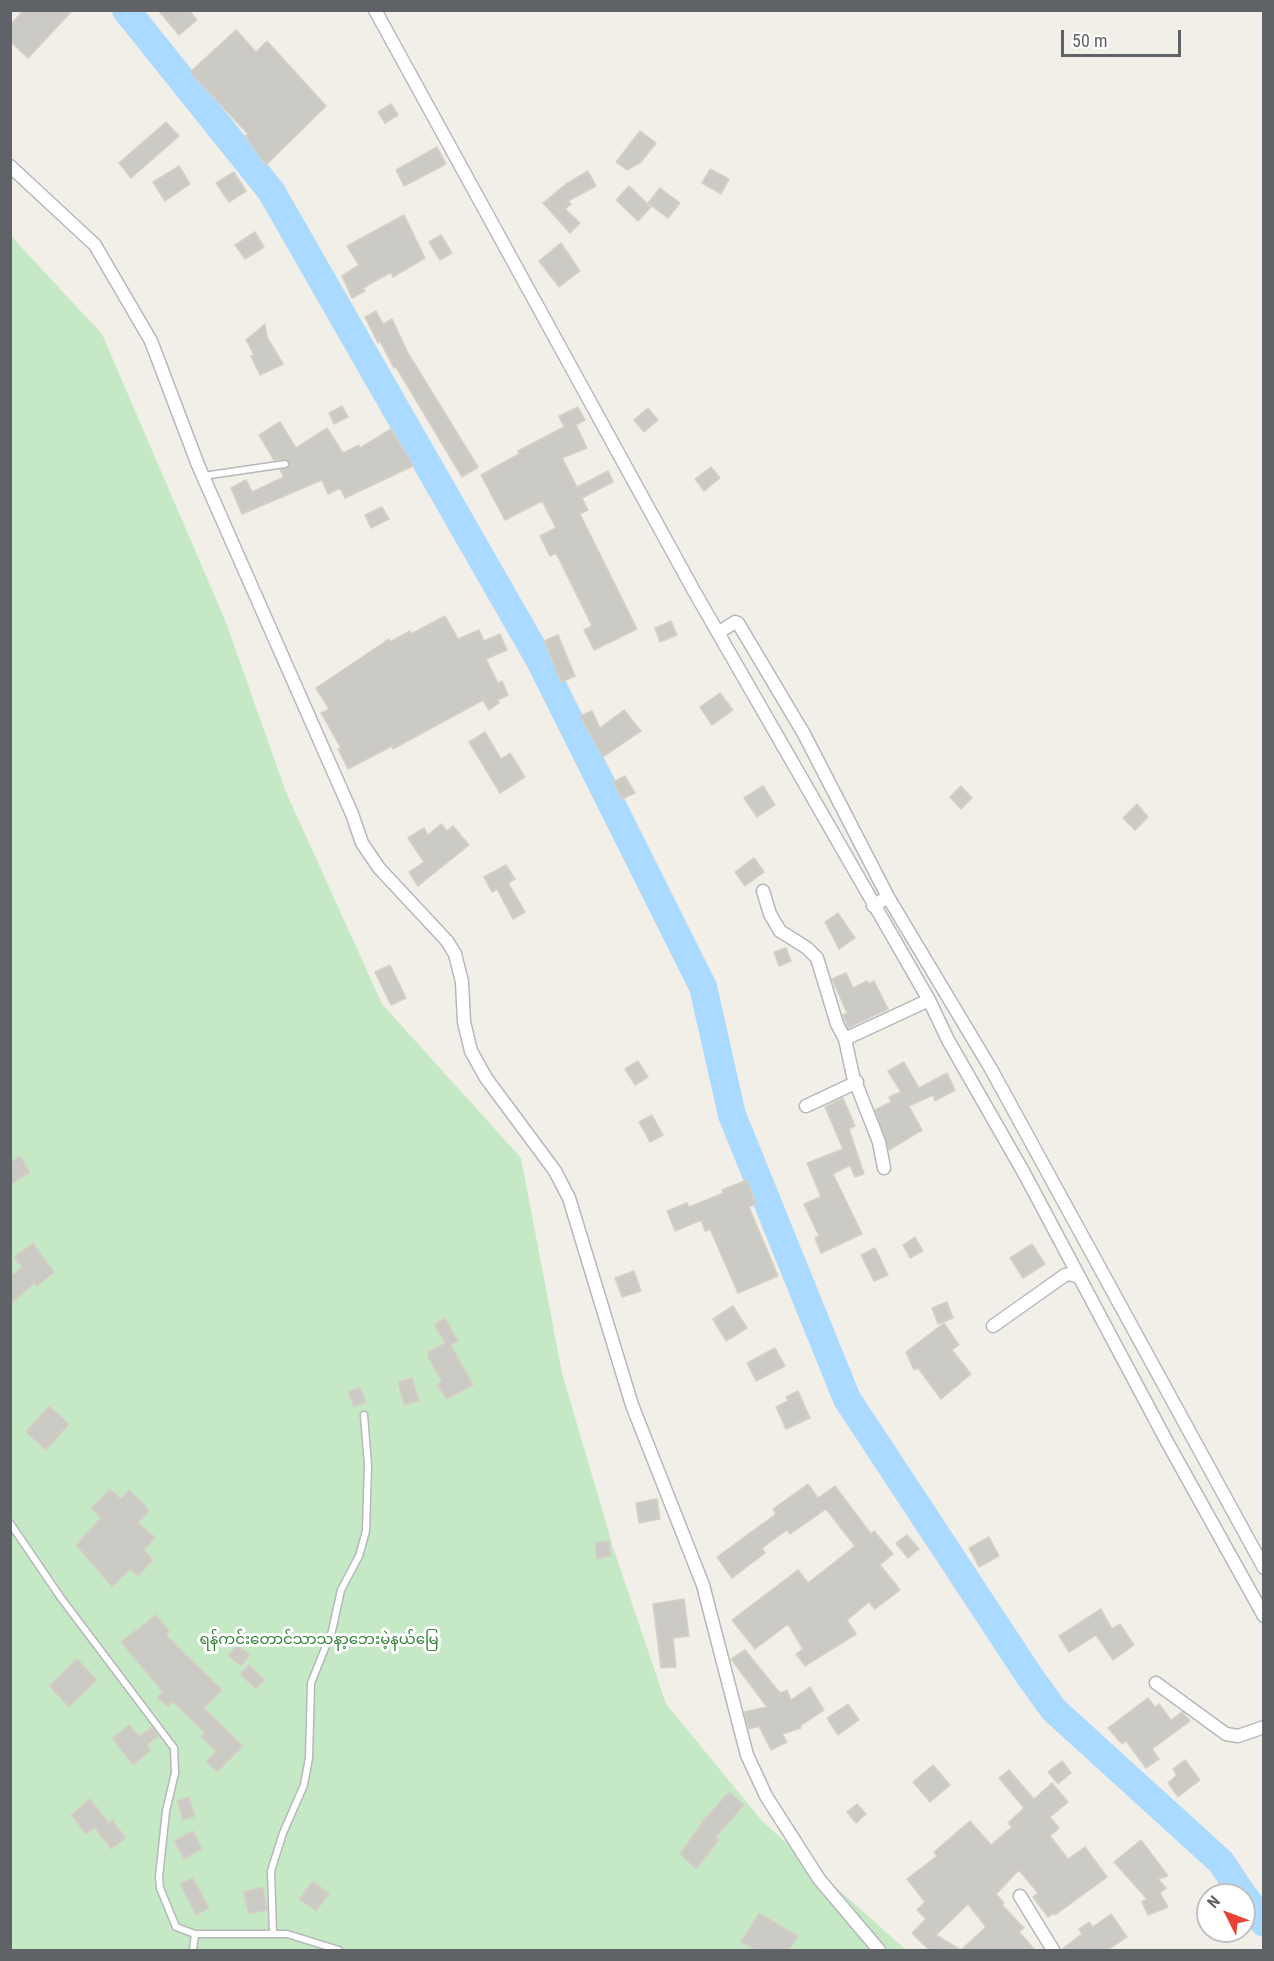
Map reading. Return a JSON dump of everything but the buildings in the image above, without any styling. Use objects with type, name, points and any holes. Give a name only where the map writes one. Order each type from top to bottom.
[{"type":"street","points":[[375,10],[949,1022],[1080,1278],[1171,1450],[1263,1616]]},
{"type":"street","points":[[10,166],[95,245],[151,342],[202,476],[362,843],[379,868],[447,941],[455,954],[462,982],[464,1022],[471,1051],[486,1078],[562,1181],[632,1405],[703,1585],[741,1737],[757,1778],[779,1818],[819,1879],[879,1950]]},
{"type":"street","points":[[725,628],[737,622],[804,734],[929,1000],[991,1069],[1263,1568]]},
{"type":"street","points":[[763,891],[770,914],[780,931],[807,948],[817,958],[837,1023],[845,1040],[853,1076],[879,1142],[884,1168]]},
{"type":"street","points":[[845,1040],[929,1000]]},
{"type":"street","points":[[806,1106],[857,1082]]},
{"type":"street","points":[[993,1326],[1065,1275],[1071,1274],[1080,1278]]},
{"type":"street","points":[[1156,1683],[1226,1734],[1238,1736],[1263,1727]]},
{"type":"street","points":[[1020,1896],[1053,1950]]},
{"type":"lane","points":[[202,476],[285,464]]},
{"type":"lane","points":[[273,1933],[271,1871],[283,1833],[304,1785],[309,1758],[311,1683],[332,1631],[341,1590],[359,1556],[366,1531],[368,1465],[364,1415]]},
{"type":"lane","points":[[10,1523],[61,1598],[174,1748],[175,1773],[166,1811],[160,1888],[176,1927],[195,1934],[294,1935],[339,1950]]},
{"type":"lane","points":[[193,1950],[195,1934]]},
{"type":"green space","name":"ရန်ကင်းတောင်သာသနာ့ဘေးမဲ့နယ်မြေ","points":[[10,235],[102,334],[225,620],[286,792],[382,1004],[521,1158],[562,1373],[613,1547],[666,1704],[763,1822],[906,1950],[11,1950]]},
{"type":"waterway","points":[[126,10],[271,191],[539,659],[703,987],[732,1115],[847,1399],[1054,1710],[1221,1862],[1235,1883]]},
{"type":"waterway","points":[[1256,1912],[1264,1923]]}]
